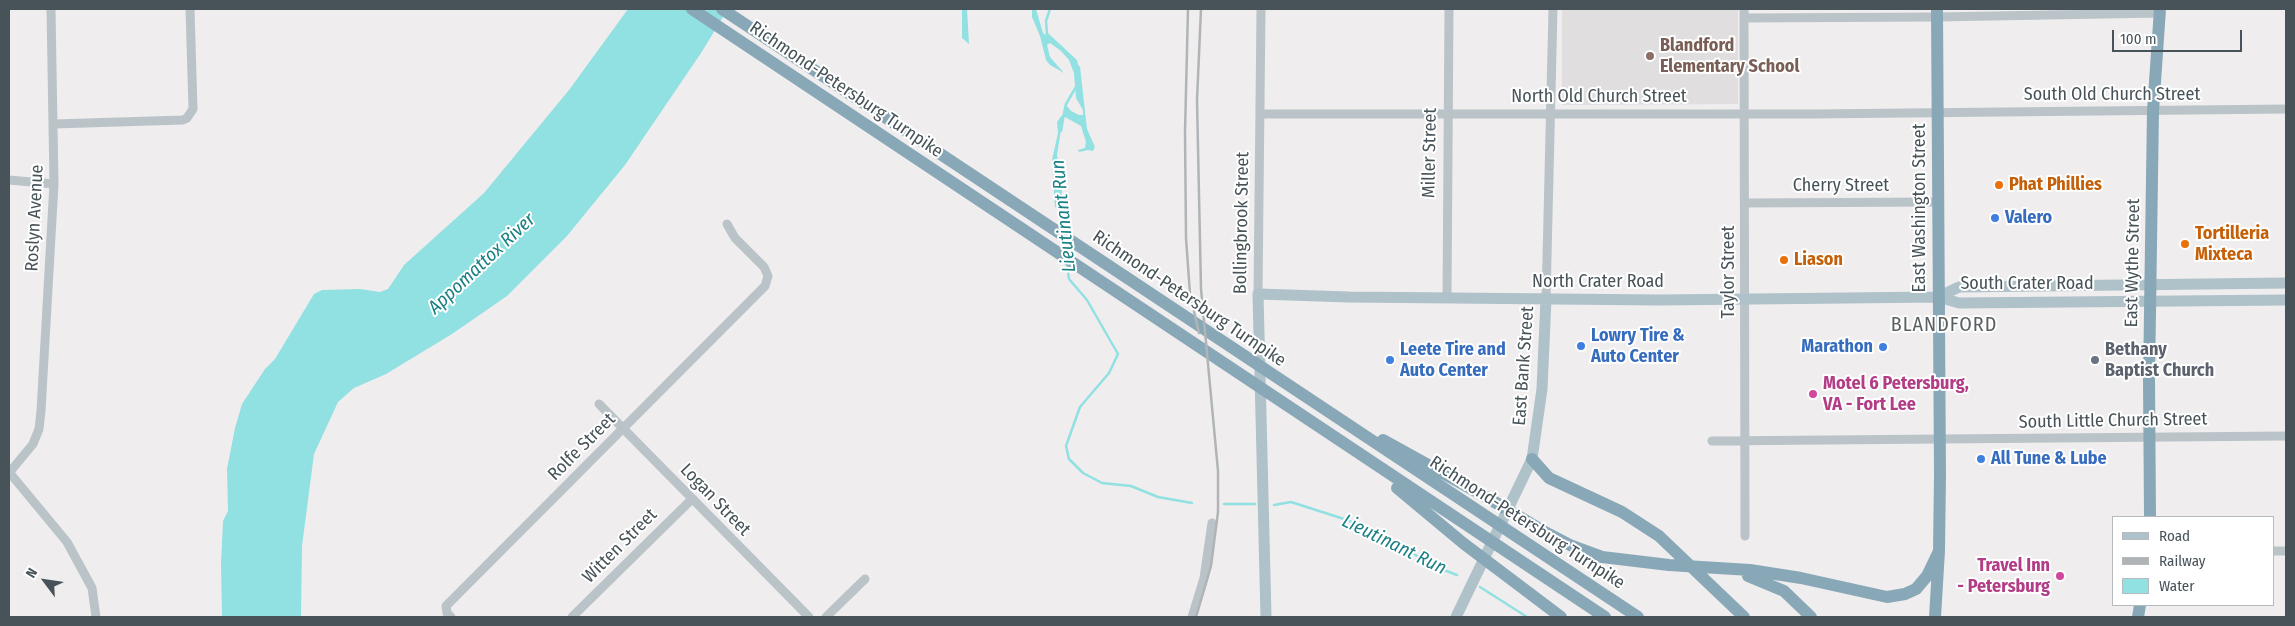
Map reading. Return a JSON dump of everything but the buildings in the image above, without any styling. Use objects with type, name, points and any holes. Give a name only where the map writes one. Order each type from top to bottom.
[{"type":"highway","name":"Richmond-Petersburg Turnpike","points":[[692,9],[1605,617]]},
{"type":"highway","name":"Richmond-Petersburg Turnpike","points":[[722,9],[1638,617]]},
{"type":"highway","name":"East Wythe Street","points":[[2150,516],[2150,284],[2153,111],[2160,11]]},
{"type":"highway","name":"East Washington Street","points":[[1935,617],[1939,551],[1940,439],[1937,13]]},
{"type":"highway","points":[[1312,401],[1526,521],[1572,546],[1590,553],[1669,565],[1750,570],[1818,581],[1876,596],[1897,596],[1916,589],[1922,583],[1939,551]]},
{"type":"highway","points":[[1350,448],[1463,543],[1561,617]]},
{"type":"highway","points":[[1532,459],[1549,478],[1622,512],[1659,536],[1744,617]]},
{"type":"highway","points":[[1716,569],[1745,575],[1776,586],[1798,603],[1811,617]]},
{"type":"main road","name":"South Crater Road","points":[[1938,296],[1959,287],[2286,283]]},
{"type":"main road","name":"North Crater Road","points":[[1258,294],[1546,299],[1938,296]]},
{"type":"main road","name":"Bollingbrook Street","points":[[1258,294],[1266,617]]},
{"type":"main road","name":"South Crater Road","points":[[1938,296],[1959,303],[2286,300]]},
{"type":"main road","name":"East Bank Street","points":[[1456,617],[1532,459],[1542,389],[1546,299]]},
{"type":"street","name":"Roslyn Avenue","points":[[9,472],[33,444],[39,429],[54,184],[51,9]]},
{"type":"street","points":[[54,124],[183,120],[187,118],[193,109],[190,9]]},
{"type":"street","name":"Bollingbrook Street","points":[[1258,294],[1261,9]]},
{"type":"street","name":"Miller Street","points":[[1447,298],[1448,9]]},
{"type":"street","name":"East Bank Street","points":[[1546,299],[1553,9]]},
{"type":"street","points":[[1744,13],[2160,11]]},
{"type":"street","name":"Taylor Street","points":[[1744,13],[1746,536]]},
{"type":"street","name":"South Old Church Street","points":[[1937,113],[2286,109]]},
{"type":"street","name":"North Old Church Street","points":[[1260,114],[1937,113]]},
{"type":"street","points":[[9,180],[54,184]]},
{"type":"street","name":"Cherry Street","points":[[1745,203],[1938,202]]},
{"type":"street","name":"Rolfe Street","points":[[451,617],[447,613],[446,606],[766,286],[768,276],[764,267],[735,238],[727,224]]},
{"type":"street","name":"Logan Street","points":[[599,404],[809,617]]},
{"type":"street","name":"South Little Church Street","points":[[1712,441],[2286,436]]},
{"type":"street","points":[[9,472],[67,542],[92,588],[96,617]]},
{"type":"street","name":"Witten Street","points":[[572,617],[692,499]]},
{"type":"street","points":[[1192,617],[1204,578],[1212,523]]},
{"type":"street","points":[[826,617],[865,579]]},
{"type":"shaded area","name":"Blandford Elementary School","points":[[1562,9],[1738,9],[1738,104],[1562,105]]},
{"type":"water","name":"Appomattox River","points":[[628,9],[728,9],[701,53],[625,165],[567,236],[507,296],[452,334],[386,374],[354,388],[338,402],[314,454],[302,546],[301,617],[222,617],[221,565],[223,521],[228,511],[227,469],[235,428],[242,404],[265,369],[275,359],[314,294],[322,290],[360,289],[380,292],[388,289],[404,265],[484,193],[569,90]]},
{"type":"water","points":[[962,9],[967,9],[969,44],[962,38]]},
{"type":"water","points":[[1032,9],[1036,9],[1043,33],[1062,46],[1080,67],[1087,129],[1095,147],[1093,151],[1079,152],[1078,150],[1085,148],[1086,142],[1081,126],[1065,117],[1062,123],[1057,155],[1062,190],[1060,210],[1055,207],[1052,160],[1058,133],[1057,122],[1065,111],[1066,105],[1071,111],[1079,115],[1083,115],[1083,110],[1076,98],[1074,73],[1069,60],[1050,43],[1047,45],[1050,57],[1064,73],[1050,65],[1046,60],[1040,36],[1032,17]]},
{"type":"waterway","name":"Lieutinant Run","points":[[1050,9],[1046,21],[1047,34],[1076,61],[1077,67]]},
{"type":"waterway","name":"Lieutinant Run","points":[[1064,113],[1066,104],[1076,87]]},
{"type":"waterway","name":"Lieutinant Run","points":[[1061,131],[1063,119]]},
{"type":"waterway","name":"Lieutinant Run","points":[[1059,208],[1062,230]]},
{"type":"waterway","name":"Lieutinant Run","points":[[1067,265],[1069,279],[1087,300],[1118,354],[1109,373],[1080,407],[1066,446],[1069,459],[1083,473],[1102,483],[1131,486],[1158,497],[1192,503]]},
{"type":"waterway","name":"Lieutinant Run","points":[[1274,505],[1291,502],[1373,530],[1436,567],[1457,575]]},
{"type":"waterway","name":"Lieutinant Run","points":[[1224,504],[1255,504]]},
{"type":"waterway","name":"Lieutinant Run","points":[[1480,587],[1527,617]]},
{"type":"railway","points":[[1188,9],[1185,132],[1186,238],[1190,294],[1199,333]]},
{"type":"railway","points":[[1196,617],[1211,566],[1218,512],[1218,471],[1201,289],[1197,100],[1201,9]]},
{"type":"place","name":"Blandford Elementary School","points":[[1650,56]]},
{"type":"place","name":"Phat Phillies","points":[[1999,185]]},
{"type":"place","name":"Valero","points":[[1995,218]]},
{"type":"place","name":"Tortilleria Mixteca","points":[[2185,244]]},
{"type":"place","name":"Liason","points":[[1784,260]]},
{"type":"place","name":"Lowry Tire & Auto Center","points":[[1581,346]]},
{"type":"place","name":"Marathon","points":[[1883,347]]},
{"type":"place","name":"Leete Tire and Auto Center","points":[[1390,360]]},
{"type":"place","name":"Bethany Baptist Church","points":[[2095,360]]},
{"type":"place","name":"Motel 6 Petersburg, VA - Fort Lee","points":[[1813,394]]},
{"type":"place","name":"All Tune & Lube","points":[[1981,459]]},
{"type":"place","name":"Travel Inn - Petersburg","points":[[2060,576]]},
{"type":"district","name":"BLANDFORD","points":[[1944,325]]}]
